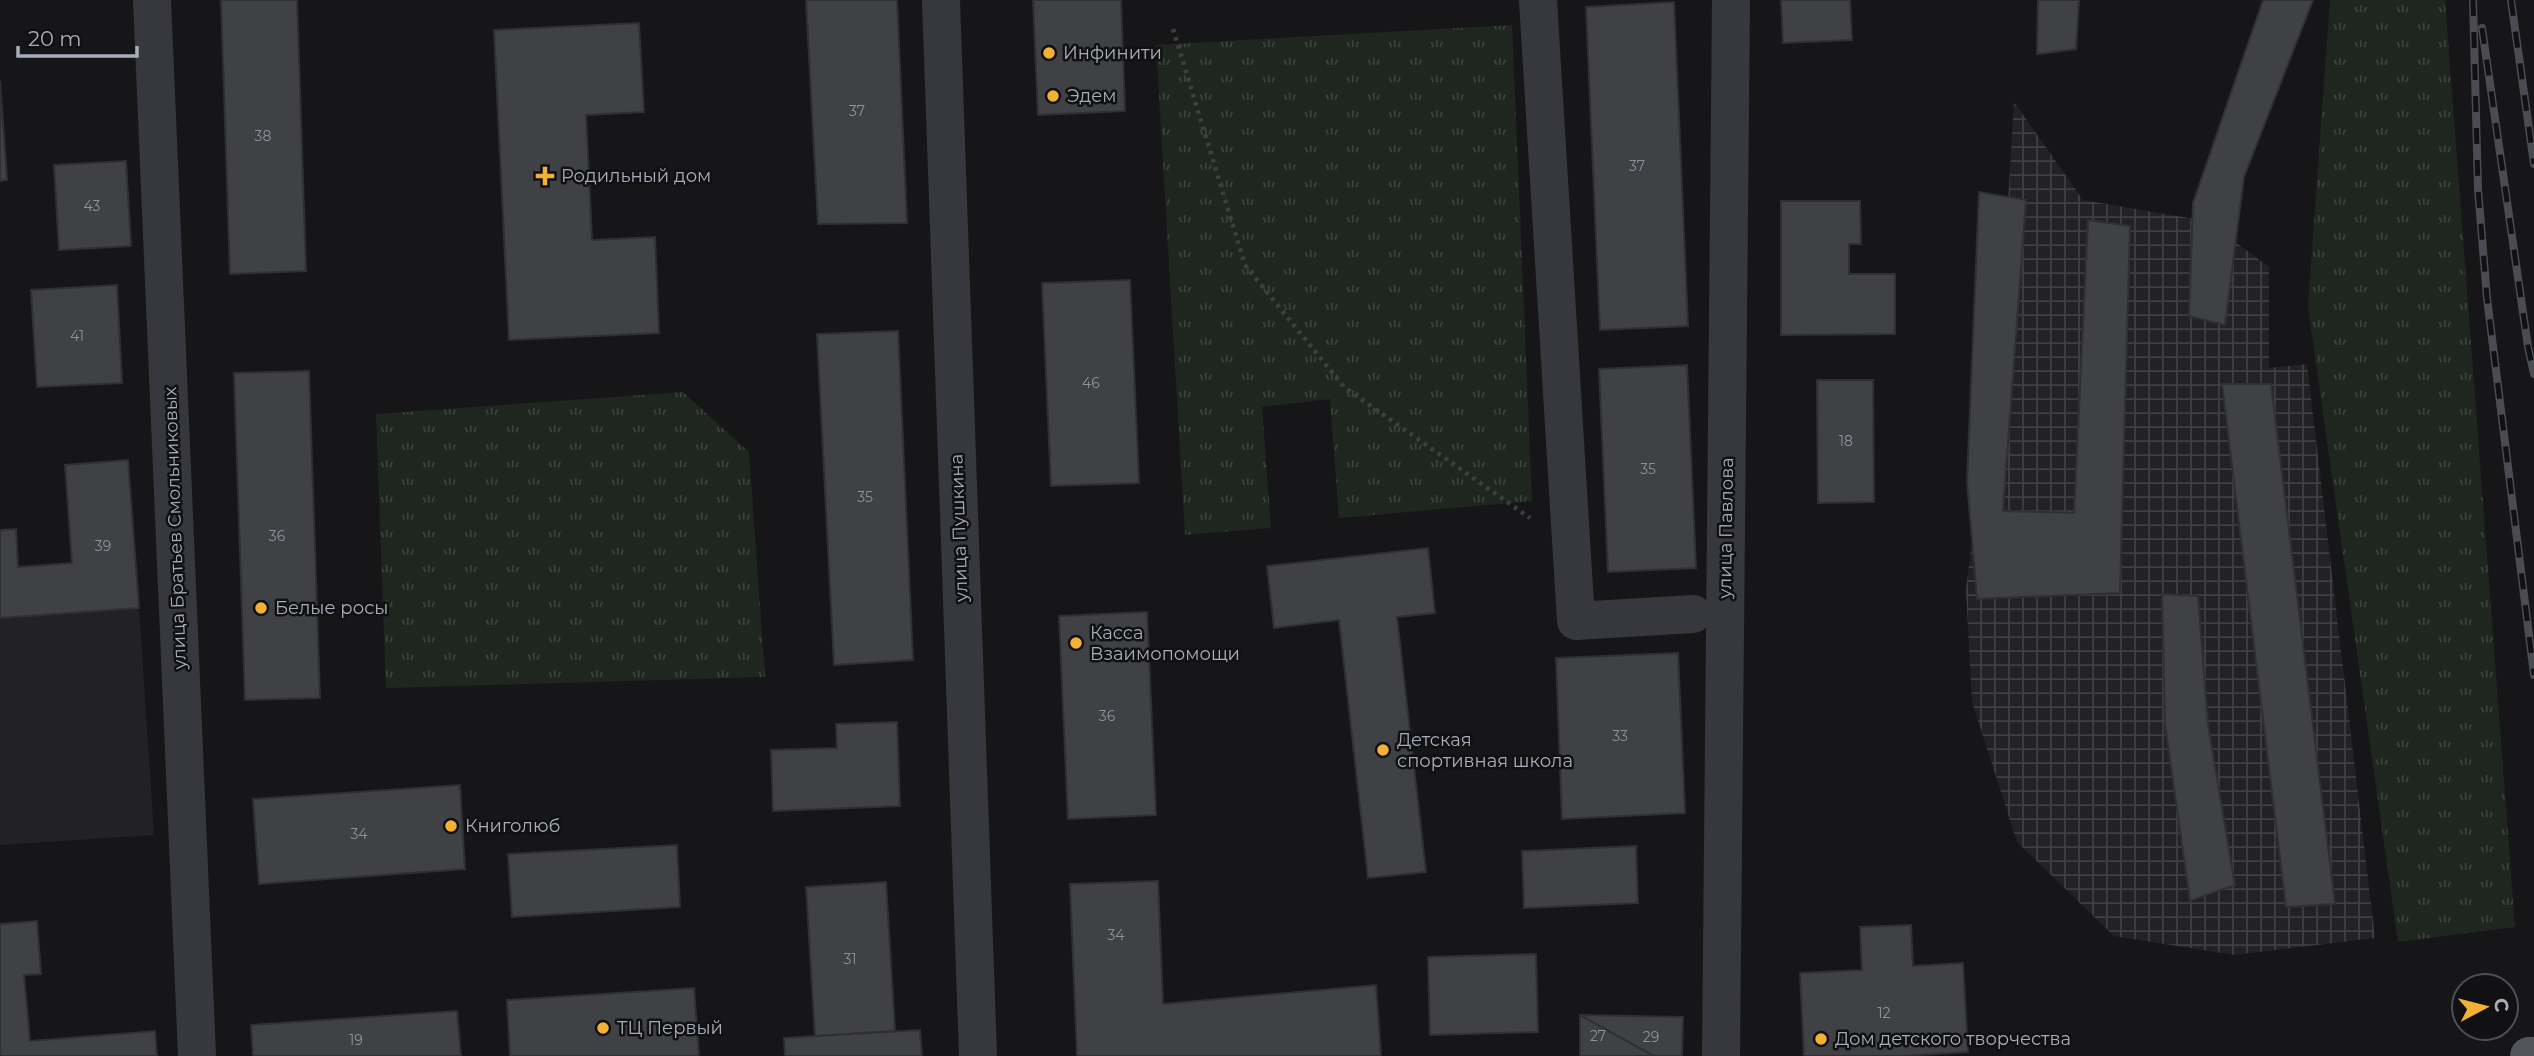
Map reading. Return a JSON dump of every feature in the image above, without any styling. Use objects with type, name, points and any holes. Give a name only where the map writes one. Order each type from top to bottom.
[{"type":"street","name":"улица Братьев Смольниковых","points":[[152,0],[197,1056]]},
{"type":"street","name":"улица Пушкина","points":[[941,0],[978,1056]]},
{"type":"street","points":[[1538,0],[1576,621],[1693,614]]},
{"type":"street","name":"улица Павлова","points":[[1721,1056],[1731,0]]},
{"type":"path","points":[[1173,29],[1245,265],[1345,387],[1531,519]]},
{"type":"shaded area","points":[[2014,102],[2083,200],[2207,221],[2269,267],[2269,368],[2307,364],[2375,938],[2234,955],[2114,936],[2017,842],[1972,702],[1966,590],[2002,302]]},
{"type":"shaded area","points":[[139,608],[154,835],[0,845],[0,618]]},
{"type":"green space","points":[[2330,0],[2445,0],[2515,927],[2398,942],[2308,307]]},
{"type":"green space","points":[[1512,25],[1532,501],[1339,518],[1330,399],[1262,407],[1271,528],[1185,535],[1156,45]]},
{"type":"green space","points":[[683,392],[749,452],[765,677],[386,688],[376,414]]},
{"type":"building","points":[[221,0],[297,0],[306,271],[230,274]]},
{"type":"building","points":[[806,0],[897,0],[907,223],[818,224]]},
{"type":"building","points":[[1033,0],[1121,0],[1125,111],[1038,115]]},
{"type":"building","points":[[1781,0],[1850,0],[1852,40],[1783,43]]},
{"type":"building","points":[[2038,0],[2079,0],[2076,49],[2037,54]]},
{"type":"building","points":[[2263,0],[2313,0],[2244,177],[2225,325],[2189,316],[2193,203]]},
{"type":"building","points":[[1674,2],[1688,326],[1600,330],[1586,7]]},
{"type":"building","name":"Родильный дом","points":[[639,23],[644,112],[586,115],[592,240],[655,237],[659,333],[509,340],[494,30]]},
{"type":"building","points":[[0,81],[7,180],[0,181]]},
{"type":"building","points":[[126,161],[131,246],[59,250],[54,165]]},
{"type":"building","points":[[1979,192],[2026,200],[2003,511],[2074,513],[2088,220],[2130,226],[2120,593],[1977,599],[1967,481]]},
{"type":"building","points":[[1781,201],[1860,201],[1861,244],[1849,244],[1849,274],[1895,274],[1895,334],[1781,335]]},
{"type":"building","points":[[1130,280],[1139,483],[1051,486],[1042,283]]},
{"type":"building","points":[[117,285],[122,383],[37,387],[31,290]]},
{"type":"building","points":[[898,331],[913,660],[834,665],[817,334]]},
{"type":"building","points":[[1687,365],[1696,568],[1608,572],[1599,369]]},
{"type":"building","points":[[309,371],[320,698],[245,700],[234,373]]},
{"type":"building","points":[[1817,380],[1873,380],[1874,502],[1818,503]]},
{"type":"building","points":[[2222,384],[2271,384],[2335,904],[2286,907]]},
{"type":"building","points":[[128,460],[139,608],[0,618],[0,530],[16,529],[18,567],[72,563],[65,465]]},
{"type":"building","name":"Детская спортивная школа","points":[[1428,548],[1435,613],[1397,617],[1426,872],[1368,878],[1339,620],[1274,628],[1267,566]]},
{"type":"building","points":[[2162,594],[2198,596],[2208,725],[2235,885],[2190,901],[2165,724]]},
{"type":"building","points":[[1147,612],[1156,815],[1068,819],[1059,616]]},
{"type":"building","points":[[1678,653],[1685,813],[1562,819],[1556,658]]},
{"type":"building","points":[[897,722],[900,806],[773,811],[771,750],[837,748],[836,724]]},
{"type":"building","points":[[460,785],[465,869],[259,884],[253,799]]},
{"type":"building","points":[[677,845],[680,907],[512,917],[508,854]]},
{"type":"building","points":[[1636,846],[1638,903],[1524,908],[1522,851]]},
{"type":"building","points":[[1158,881],[1163,1004],[1376,985],[1381,1056],[1077,1056],[1070,884]]},
{"type":"building","points":[[886,882],[895,1031],[815,1036],[806,887]]},
{"type":"building","points":[[37,921],[41,974],[24,975],[30,1041],[155,1031],[157,1056],[0,1056],[0,924]]},
{"type":"building","points":[[1911,925],[1913,966],[1963,963],[1968,1052],[1902,1056],[1804,1056],[1800,973],[1862,970],[1860,927]]},
{"type":"building","points":[[1536,954],[1538,1032],[1430,1035],[1428,957]]},
{"type":"building","name":"ТЦ Первый","points":[[694,988],[699,1056],[510,1056],[507,1000]]},
{"type":"building","points":[[457,1011],[461,1056],[253,1056],[251,1025]]},
{"type":"building","points":[[1580,1015],[1654,1056],[1580,1056]]},
{"type":"building","points":[[1580,1015],[1683,1017],[1682,1056],[1654,1056]]},
{"type":"building","points":[[920,1030],[922,1056],[785,1056],[784,1038]]},
{"type":"railway","points":[[2473,0],[2478,189],[2487,298],[2534,675]]},
{"type":"railway","points":[[2511,0],[2534,164]]},
{"type":"railway","points":[[2482,28],[2534,374]]},
{"type":"place","name":"Инфинити","points":[[1049,53]]},
{"type":"place","name":"Эдем","points":[[1053,96]]},
{"type":"place","name":"Родильный дом","points":[[545,176]]},
{"type":"place","name":"Белые росы","points":[[261,608]]},
{"type":"place","name":"Касса Взаимопомощи","points":[[1076,643]]},
{"type":"place","name":"Детская спортивная школа","points":[[1383,750]]},
{"type":"place","name":"Книголюб","points":[[451,826]]},
{"type":"place","name":"ТЦ Первый","points":[[603,1028]]},
{"type":"place","name":"Дом детского творчества","points":[[1821,1039]]}]
